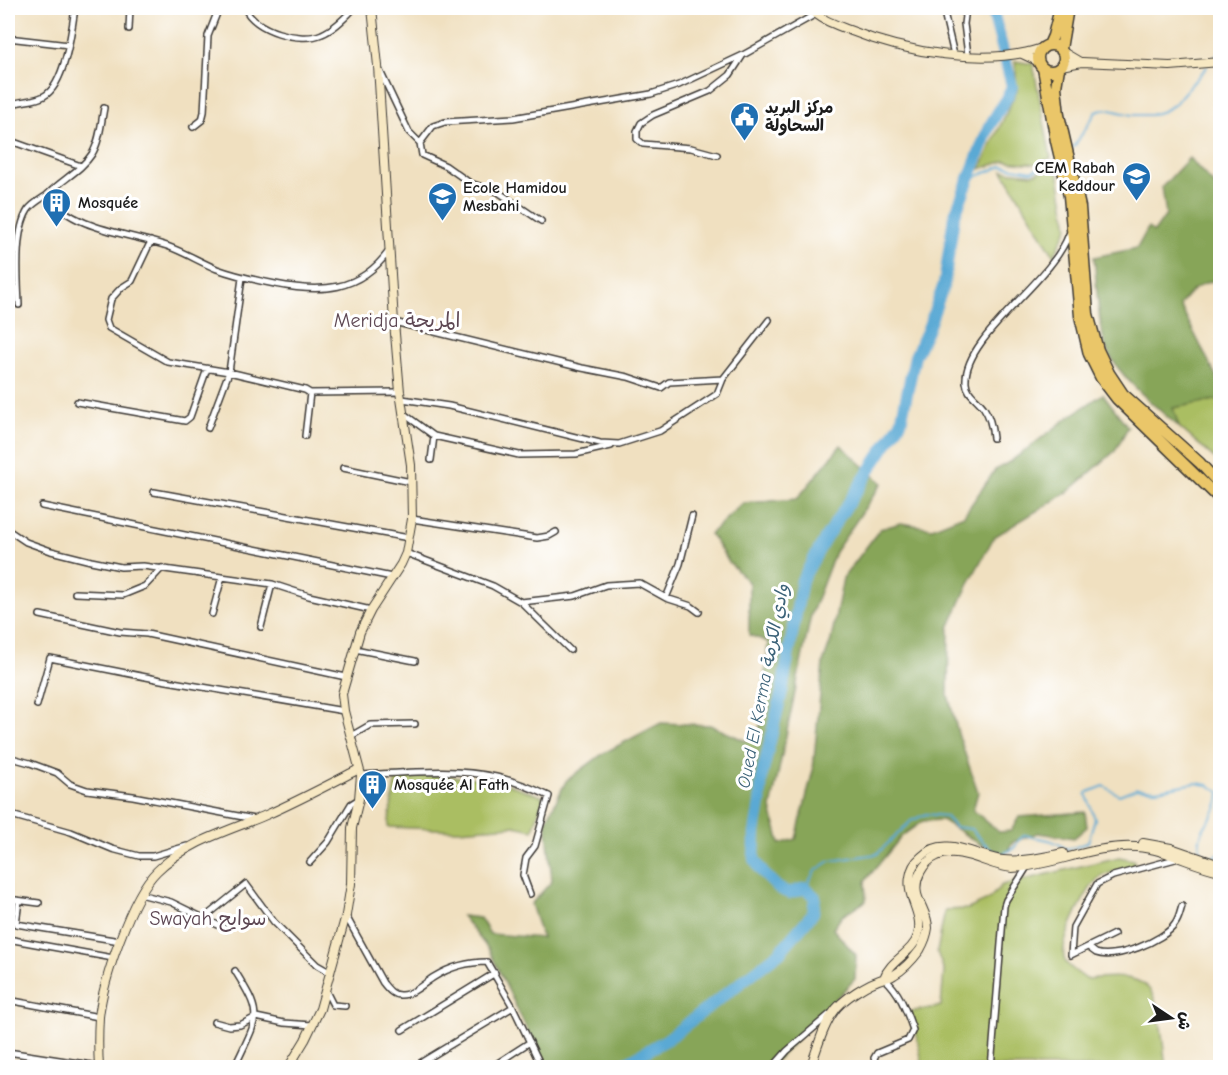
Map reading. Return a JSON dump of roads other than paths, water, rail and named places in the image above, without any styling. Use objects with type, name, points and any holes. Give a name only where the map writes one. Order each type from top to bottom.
[{"type":"highway","points":[[1060,8],[1053,36],[1038,54],[1081,216],[1091,326],[1103,362],[1127,398],[1200,463],[1221,485]]},
{"type":"highway","points":[[1060,141],[1056,93],[1060,67],[1064,59],[1062,50],[1068,8]]},
{"type":"highway","points":[[1046,46],[1056,45],[1062,50]]},
{"type":"highway","points":[[1041,65],[1049,71],[1060,67]]},
{"type":"highway","points":[[1066,166],[1081,322],[1085,342],[1095,366],[1108,389],[1126,410],[1221,499]]},
{"type":"street","points":[[8,105],[45,96],[56,81],[69,45],[75,8]]},
{"type":"street","points":[[129,29],[130,8]]},
{"type":"street","points":[[193,127],[202,120],[204,112],[208,36],[219,8]]},
{"type":"street","points":[[245,8],[251,18],[262,26],[298,38],[311,38],[324,34],[354,8]]},
{"type":"street","points":[[288,1068],[312,1025],[326,991],[346,915],[351,884],[352,828],[359,799],[360,772],[344,711],[342,694],[355,649],[371,610],[406,553],[412,519],[411,482],[394,322],[378,66],[372,8]]},
{"type":"street","points":[[943,8],[954,55]]},
{"type":"street","points":[[966,8],[964,24],[968,55]]},
{"type":"street","points":[[420,143],[433,126],[445,122],[513,118],[651,94],[679,85],[742,55],[813,11],[828,22],[912,50],[954,55],[995,56],[1022,54],[1046,46]]},
{"type":"street","points":[[8,38],[69,45]]},
{"type":"street","points":[[1062,50],[1082,62]]},
{"type":"street","points":[[1022,54],[1041,65]]},
{"type":"street","points":[[717,155],[691,148],[643,144],[637,139],[637,131],[641,123],[653,115],[718,86],[730,75],[742,55]]},
{"type":"street","points":[[1060,67],[1082,62],[1153,67],[1220,62]]},
{"type":"street","points":[[378,66],[409,132],[420,143],[423,155],[446,166],[471,183],[498,192],[541,221]]},
{"type":"street","points":[[19,304],[19,260],[23,222],[29,208],[81,166],[92,154],[104,108]]},
{"type":"street","points":[[8,140],[81,166]]},
{"type":"street","points":[[47,195],[65,212],[92,225],[168,247],[242,278],[296,288],[324,290],[364,276],[379,265],[390,250]]},
{"type":"street","points":[[993,438],[987,414],[967,387],[969,362],[979,344],[1060,254],[1073,224]]},
{"type":"street","points":[[151,242],[132,281],[121,288],[111,299],[106,320],[109,328],[168,362],[229,372],[310,393],[401,396],[600,443],[619,444]]},
{"type":"street","points":[[208,428],[229,372],[242,278]]},
{"type":"street","points":[[404,414],[434,436],[519,455],[576,454],[619,444],[660,431],[717,394],[723,379],[769,320]]},
{"type":"street","points":[[394,322],[628,377],[662,388],[669,382],[723,379]]},
{"type":"street","points":[[77,402],[185,421],[190,417],[207,369]]},
{"type":"street","points":[[305,436],[310,393]]},
{"type":"street","points":[[431,459],[434,436]]},
{"type":"street","points":[[343,468],[411,482]]},
{"type":"street","points":[[154,492],[410,538]]},
{"type":"street","points":[[42,506],[392,577]]},
{"type":"street","points":[[666,598],[680,564],[692,516]]},
{"type":"street","points":[[412,519],[537,538],[556,532]]},
{"type":"street","points":[[8,530],[26,542],[81,559],[121,567],[162,568],[272,584],[309,596],[371,610]]},
{"type":"street","points":[[406,553],[493,586],[521,602],[570,650]]},
{"type":"street","points":[[75,593],[123,595],[145,586],[162,568]]},
{"type":"street","points":[[212,614],[222,577]]},
{"type":"street","points":[[521,602],[575,596],[606,585],[639,583],[666,598],[691,606],[699,612]]},
{"type":"street","points":[[261,627],[272,584]]},
{"type":"street","points":[[40,615],[120,632],[147,634],[346,677]]},
{"type":"street","points":[[355,649],[415,661]]},
{"type":"street","points":[[37,705],[50,658],[161,680],[344,711]]},
{"type":"street","points":[[351,736],[367,726],[376,724],[415,724]]},
{"type":"street","points":[[8,758],[57,773],[70,784],[87,790],[134,796],[255,820]]},
{"type":"street","points":[[11,815],[72,832],[112,849],[139,856],[153,856],[193,844],[255,820],[360,772],[419,772],[496,777],[549,796],[535,846],[526,858],[524,875],[530,894]]},
{"type":"street","points":[[310,862],[328,842],[351,804],[359,799]]},
{"type":"street","points":[[884,978],[917,938],[920,928],[919,918],[911,899],[910,878],[912,868],[925,853],[934,848],[958,847],[999,859],[1011,860],[1056,855],[1104,845],[1138,843],[1171,848],[1221,865]]},
{"type":"street","points":[[8,1052],[98,1067],[99,1017],[104,991],[113,958],[140,894],[156,871],[193,844]]},
{"type":"street","points":[[772,1068],[787,1051],[847,998],[896,974],[914,957],[926,939],[928,928],[917,894],[917,882],[920,871],[927,862],[937,856],[948,853],[960,854],[1004,867],[1027,866],[1122,847],[1150,849],[1221,871]]},
{"type":"street","points":[[991,1068],[1004,906],[1032,857]]},
{"type":"street","points":[[1114,934],[1071,955],[1073,927],[1097,884],[1113,876],[1181,858]]},
{"type":"street","points":[[204,918],[246,884],[274,922],[317,965],[331,973]]},
{"type":"street","points":[[140,894],[171,902],[226,929]]},
{"type":"street","points":[[8,899],[39,903]]},
{"type":"street","points":[[19,901],[16,924],[120,942]]},
{"type":"street","points":[[1088,947],[1106,954],[1137,949],[1175,926],[1182,906]]},
{"type":"street","points":[[346,915],[383,983],[391,993],[399,996],[409,993],[450,968],[487,962],[513,1007],[540,1067]]},
{"type":"street","points":[[8,939],[113,958]]},
{"type":"street","points":[[235,971],[255,1006],[256,1017],[237,1062]]},
{"type":"street","points":[[402,1030],[495,973]]},
{"type":"street","points":[[877,1068],[874,1058],[876,1053],[908,1040],[913,1030],[904,1003],[892,984],[884,978]]},
{"type":"street","points":[[326,991],[333,1005],[345,1006]]},
{"type":"street","points":[[8,1000],[99,1017]]},
{"type":"street","points":[[412,1068],[513,1007]]},
{"type":"street","points":[[824,1068],[812,1063],[833,1012]]},
{"type":"street","points":[[214,1022],[229,1026],[240,1025],[256,1017],[284,1023],[312,1025]]},
{"type":"street","points":[[490,1068],[530,1042]]},
{"type":"waterway","name":"Oued El Kerma وادي الكرمة","points":[[617,1068],[666,1040],[779,953],[813,913],[815,897],[805,888],[789,893],[778,888],[763,873],[754,859],[762,775],[782,691],[802,580],[825,539],[901,422],[915,356],[944,284],[954,217],[989,127],[1012,86],[992,8]]},
{"type":"waterway","points":[[1212,60],[1220,51]]},
{"type":"waterway","points":[[1071,149],[1096,112],[1106,109],[1132,115],[1151,115],[1163,111],[1174,105],[1207,67]]},
{"type":"waterway","points":[[968,180],[1002,166],[1032,171],[1057,160]]},
{"type":"waterway","points":[[805,888],[815,871],[830,861],[877,854],[911,821],[926,814],[945,816],[955,827],[971,829],[992,851],[1003,854],[1014,848],[1025,835],[1050,840],[1066,849],[1076,847],[1088,842],[1095,819],[1086,793],[1104,786],[1119,795],[1137,788],[1156,790],[1196,783],[1208,785],[1220,792],[1216,809],[1204,828],[1199,842],[1200,852],[1205,856]]},
{"type":"waterway","points":[[1209,859],[1220,854]]},
{"type":"place","name":"مركز البريد السحاولة","points":[[744,142]]},
{"type":"place","name":"CEM Rabah Keddour","points":[[1136,202]]},
{"type":"place","name":"Ecole Hamidou Mesbahi","points":[[442,222]]},
{"type":"place","name":"Mosquée","points":[[57,228]]},
{"type":"place","name":"Mosquée Al Fath","points":[[373,810]]},
{"type":"district","name":"Meridja المريجة","points":[[397,320]]},
{"type":"district","name":"Swayah سوايح","points":[[208,918]]}]
